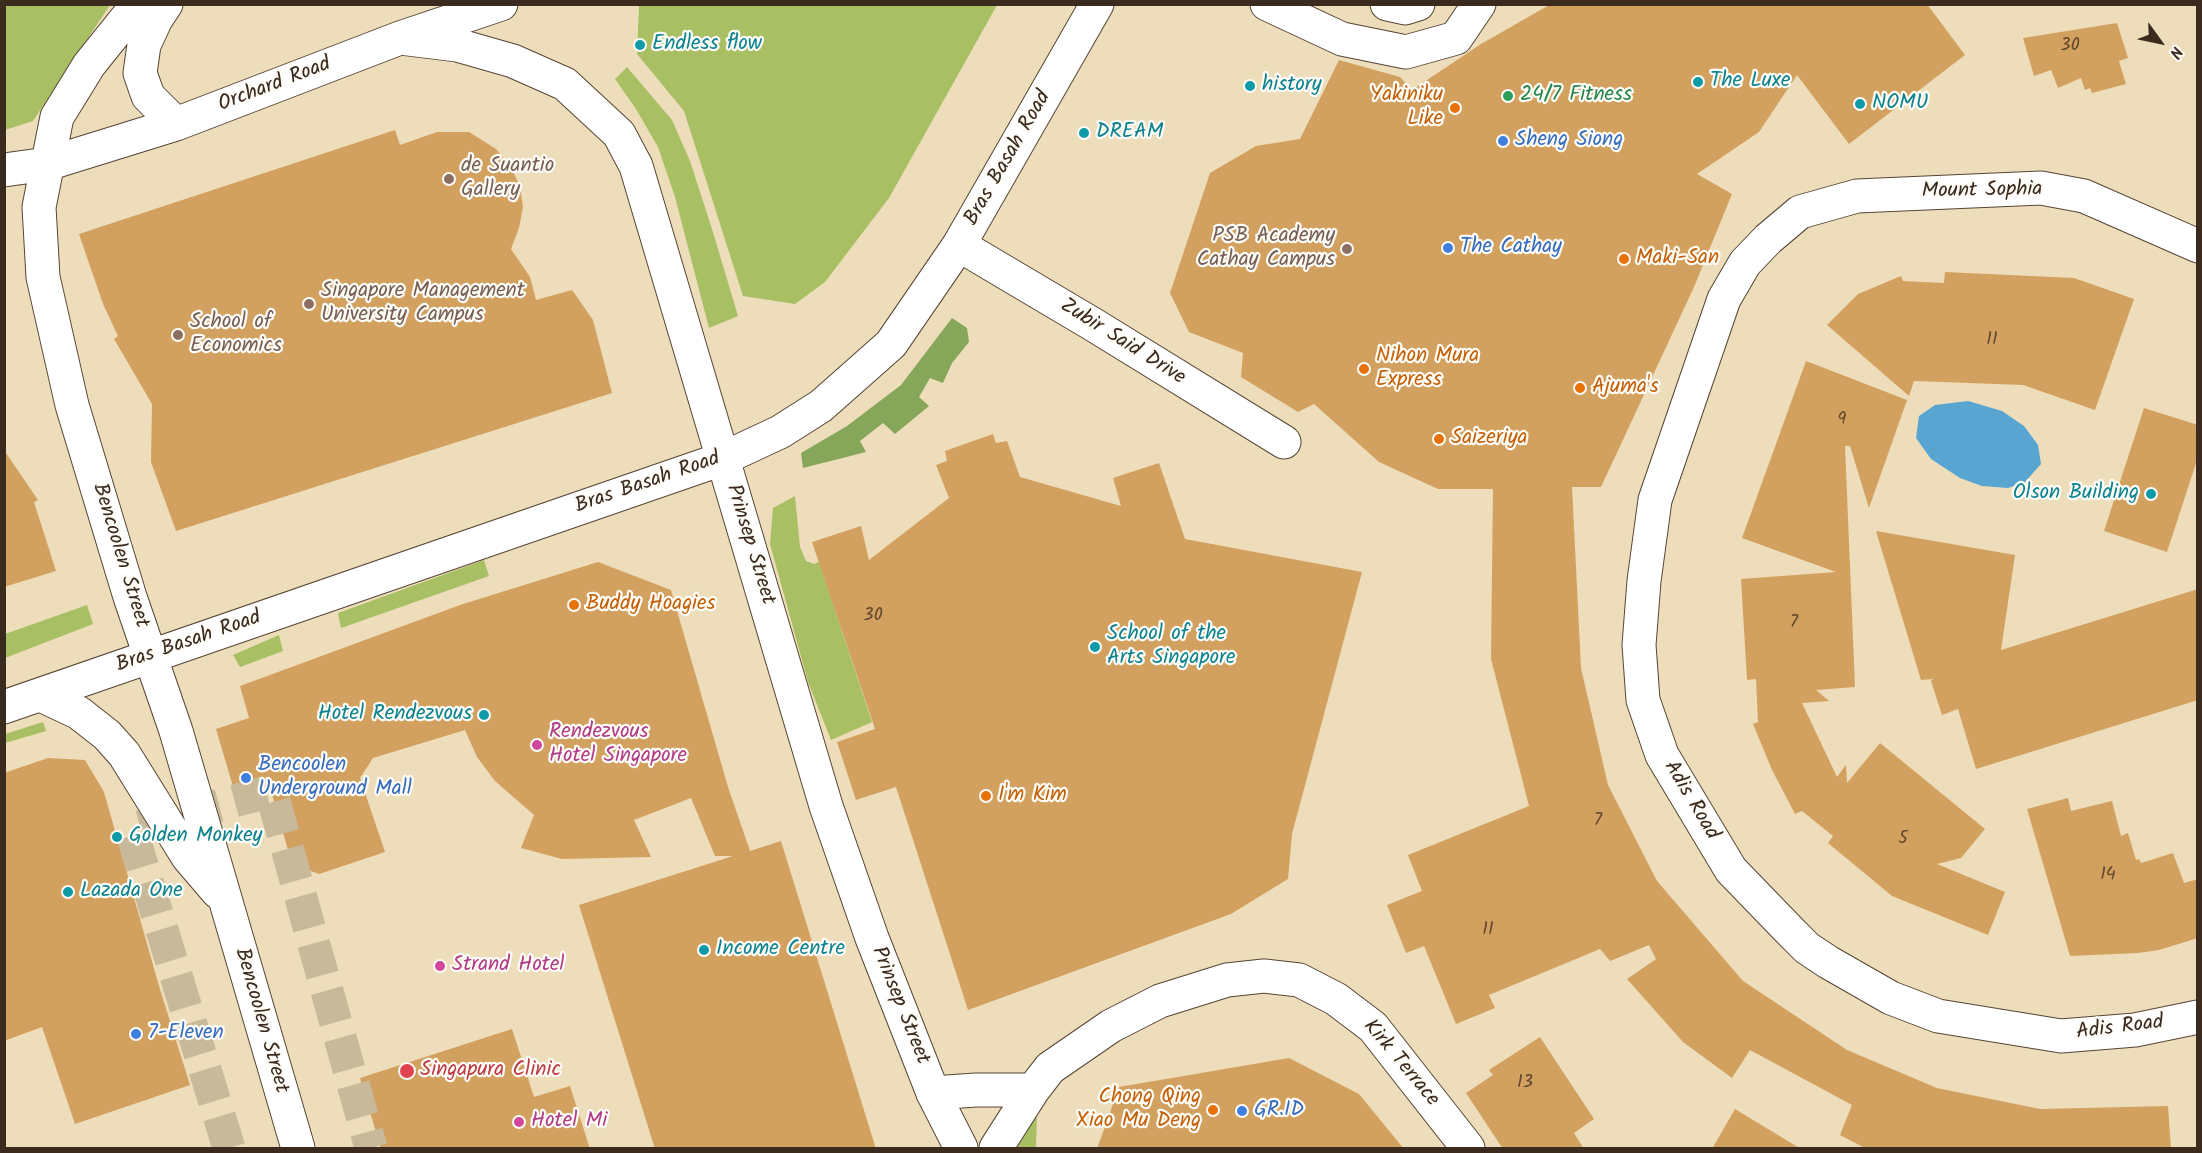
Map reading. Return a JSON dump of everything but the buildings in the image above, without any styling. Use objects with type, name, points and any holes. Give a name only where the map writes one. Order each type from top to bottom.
[{"type":"main road","name":"Bencoolen Street","points":[[138,4],[89,65],[57,117],[39,207],[43,277],[72,405],[176,731],[298,1149]]},
{"type":"main road","points":[[166,4],[144,45],[140,73],[148,96],[176,124]]},
{"type":"main road","name":"Orchard Road","points":[[4,170],[47,164],[176,124],[400,38],[501,4]]},
{"type":"main road","name":"Bras Basah Road","points":[[4,707],[722,459],[780,432],[821,406],[891,344],[959,245],[1097,4]]},
{"type":"main road","points":[[1267,4],[1342,39],[1406,52],[1456,38],[1476,5]]},
{"type":"main road","points":[[1387,4],[1405,8],[1418,4]]},
{"type":"main road","name":"Prinsep Street","points":[[400,38],[457,45],[513,61],[565,84],[619,134],[636,166],[826,806],[872,938],[933,1093],[961,1149]]},
{"type":"main road","name":"Mount Sophia","points":[[1768,239],[1800,212],[1857,196],[2041,188],[2084,196],[2198,246]]},
{"type":"main road","name":"Adis Road","points":[[1768,239],[1745,263],[1724,299],[1655,500],[1644,582],[1639,645],[1643,700],[1662,755],[1731,870],[1807,948],[1891,998],[1938,1016],[2061,1036],[2135,1030],[2198,1017]]},
{"type":"main road","name":"Zubir Said Drive","points":[[959,245],[1284,442]]},
{"type":"main road","points":[[40,695],[79,713],[107,735],[124,754],[188,857],[224,898]]},
{"type":"main road","name":"Kirk Terrace","points":[[996,1149],[1033,1090],[1050,1068],[1111,1026],[1160,1001],[1227,980],[1264,976],[1299,980],[1336,999],[1373,1027],[1468,1149]]},
{"type":"main road","points":[[933,1093],[1033,1090]]},
{"type":"green space","points":[[5,5],[110,5],[33,121],[5,130]]},
{"type":"green space","points":[[997,5],[889,198],[825,282],[795,304],[743,296],[684,111],[637,54],[639,6]]},
{"type":"green space","points":[[627,67],[672,120],[690,161],[712,229],[738,316],[709,328],[675,197],[658,147],[615,79]]},
{"type":"green space","points":[[952,318],[967,328],[969,342],[952,363],[943,383],[930,378],[919,397],[929,406],[895,434],[883,423],[860,441],[866,452],[803,468],[801,453],[847,426],[901,385]]},
{"type":"green space","points":[[795,496],[800,547],[806,561],[814,564],[819,562],[872,722],[831,740],[808,682],[770,544],[773,508]]},
{"type":"green space","points":[[484,560],[489,576],[341,628],[338,613]]},
{"type":"green space","points":[[87,605],[93,624],[5,658],[5,634]]},
{"type":"green space","points":[[279,635],[283,651],[240,667],[233,655]]},
{"type":"green space","points":[[43,722],[46,731],[5,743],[5,734]]},
{"type":"green space","points":[[1037,1111],[1036,1148],[1006,1148]]},
{"type":"water","points":[[1968,401],[2002,411],[2024,426],[2038,445],[2041,464],[2025,482],[2008,488],[1982,486],[1960,478],[1931,459],[1916,438],[1919,416],[1935,405]]},
{"type":"tunnel","points":[[229,1148],[131,829],[271,791],[371,1148]]},
{"type":"place","name":"Endless flow","points":[[640,45]]},
{"type":"place","name":"The Luxe","points":[[1698,82]]},
{"type":"place","name":"history","points":[[1250,86]]},
{"type":"place","name":"24/7 Fitness","points":[[1508,96]]},
{"type":"place","name":"NOMU","points":[[1860,104]]},
{"type":"place","name":"Yakiniku Like","points":[[1455,108]]},
{"type":"place","name":"DREAM","points":[[1084,133]]},
{"type":"place","name":"Sheng Siong","points":[[1503,141]]},
{"type":"place","name":"de Suantio Gallery","points":[[449,179]]},
{"type":"place","name":"The Cathay","points":[[1448,248]]},
{"type":"place","name":"PSB Academy Cathay Campus","points":[[1347,249]]},
{"type":"place","name":"Maki-San","points":[[1624,259]]},
{"type":"place","name":"Singapore Management University Campus","points":[[309,304]]},
{"type":"place","name":"School of Economics","points":[[178,335]]},
{"type":"place","name":"Nihon Mura Express","points":[[1364,369]]},
{"type":"place","name":"Ajuma's","points":[[1580,388]]},
{"type":"place","name":"Saizeriya","points":[[1439,439]]},
{"type":"place","name":"Olson Building","points":[[2151,494]]},
{"type":"place","name":"Buddy Hoagies","points":[[574,605]]},
{"type":"place","name":"School of the Arts Singapore","points":[[1095,647]]},
{"type":"place","name":"Hotel Rendezvous","points":[[484,715]]},
{"type":"place","name":"Rendezvous Hotel Singapore","points":[[537,745]]},
{"type":"place","name":"Bencoolen Underground Mall","points":[[246,778]]},
{"type":"place","name":"I'm Kim","points":[[986,796]]},
{"type":"place","name":"Golden Monkey","points":[[117,837]]},
{"type":"place","name":"Lazada One","points":[[68,892]]},
{"type":"place","name":"Income Centre","points":[[704,950]]},
{"type":"place","name":"Strand Hotel","points":[[440,966]]},
{"type":"place","name":"7-Eleven","points":[[136,1034]]},
{"type":"place","name":"Singapura Clinic","points":[[407,1071]]},
{"type":"place","name":"Chong Qing Xiao Mu Deng","points":[[1213,1110]]},
{"type":"place","name":"GR.ID","points":[[1242,1111]]},
{"type":"place","name":"Hotel Mi","points":[[519,1122]]}]
